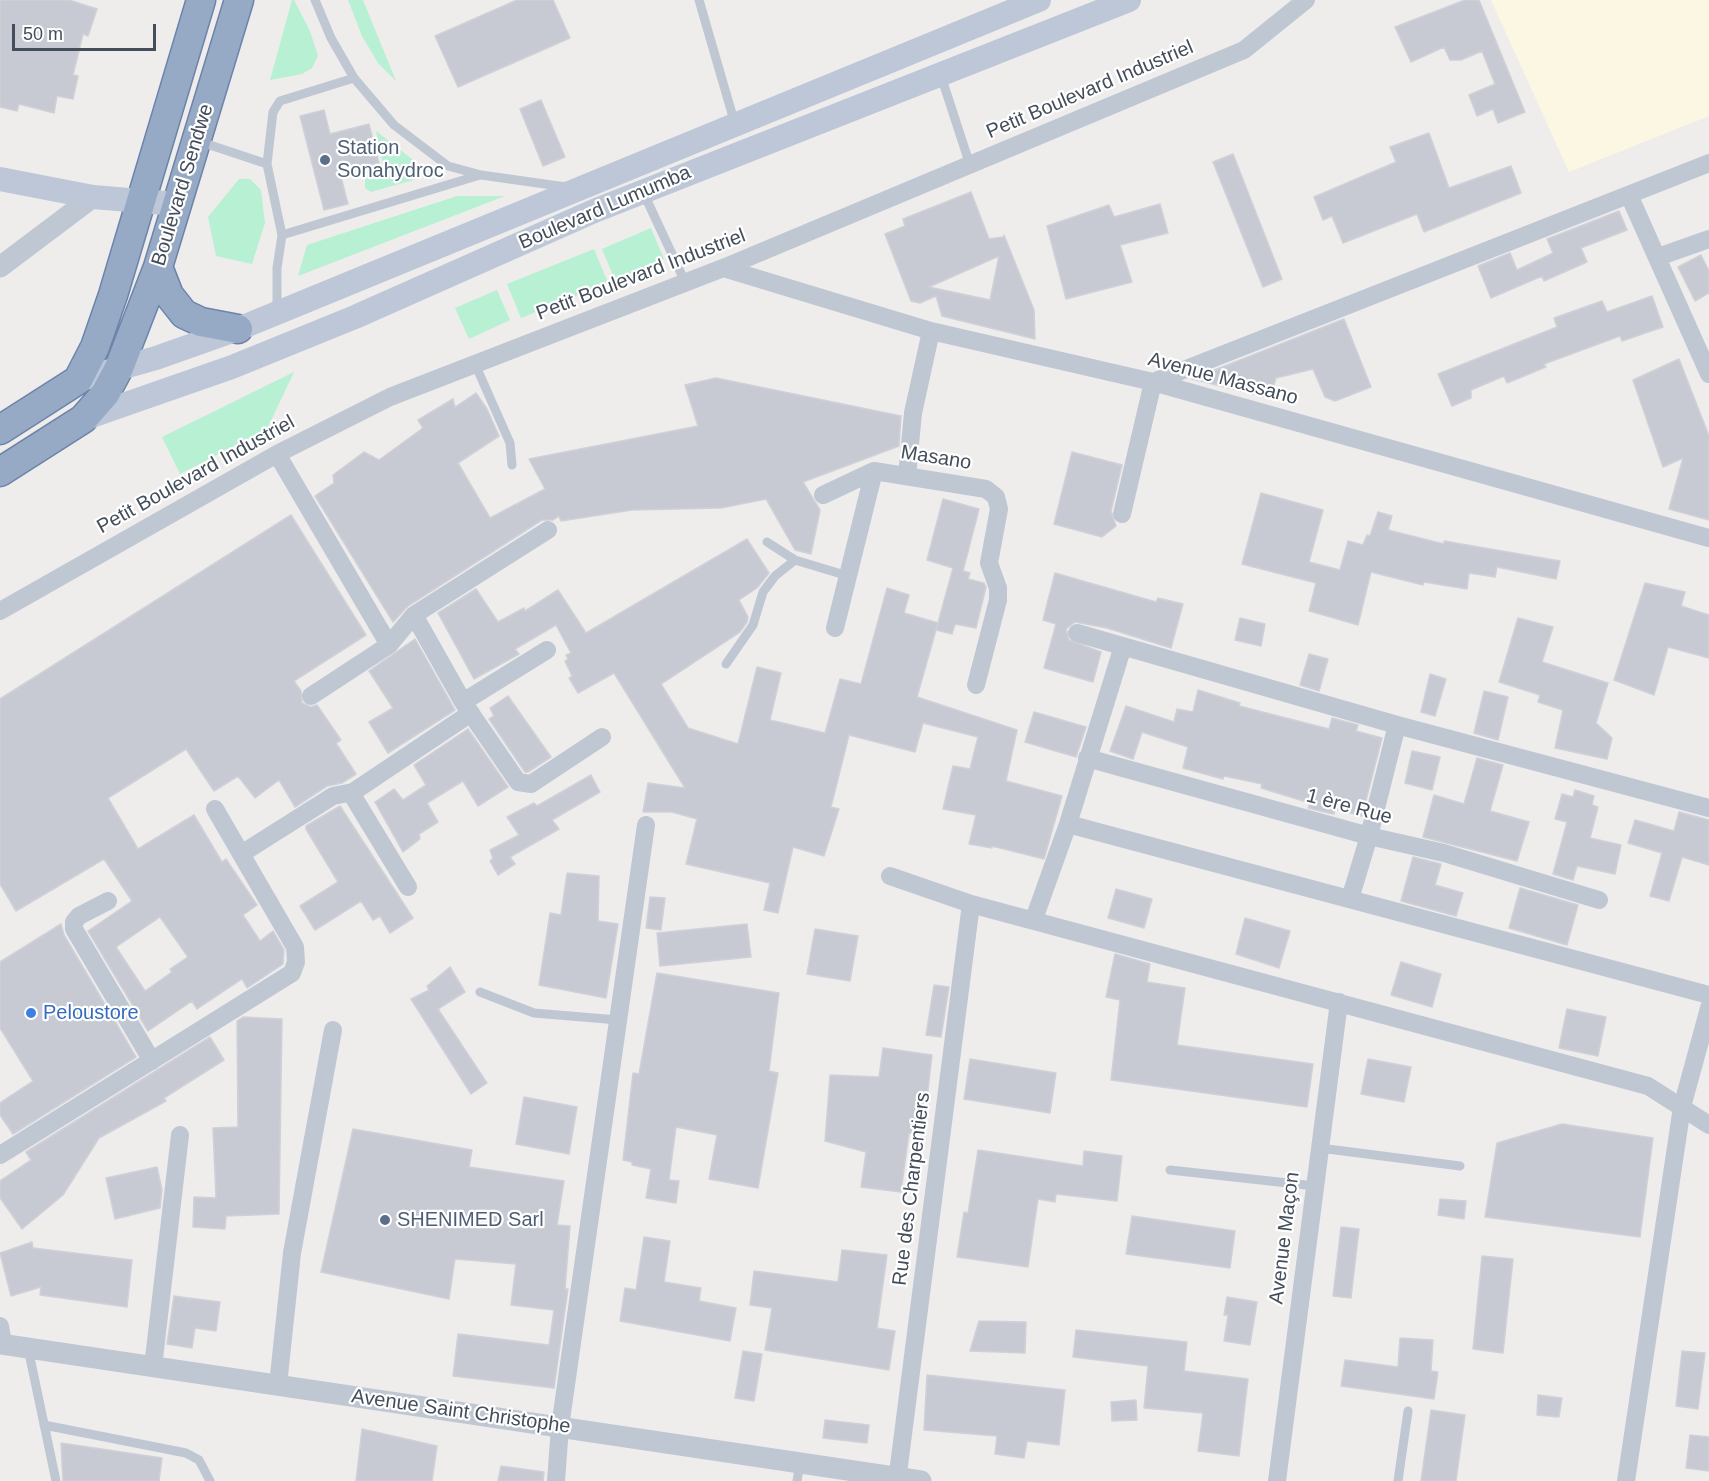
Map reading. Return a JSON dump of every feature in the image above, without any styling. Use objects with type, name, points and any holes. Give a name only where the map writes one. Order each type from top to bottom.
[{"type":"highway","name":"Boulevard Sendwe","points":[[78,380],[95,347],[113,295],[139,201],[201,0]]},
{"type":"highway","name":"Boulevard Sendwe","points":[[119,368],[158,267],[239,0]]},
{"type":"highway","points":[[158,267],[169,295],[184,314],[201,322],[238,329]]},
{"type":"highway","name":"Boulevard Lumumba","points":[[0,472],[83,420],[105,394],[119,368]]},
{"type":"highway","name":"Boulevard Lumumba","points":[[0,430],[78,380]]},
{"type":"main road","name":"Boulevard Lumumba","points":[[83,420],[232,367],[355,317],[735,124],[1039,0]]},
{"type":"main road","name":"Boulevard Lumumba","points":[[78,380],[156,358],[238,329],[468,233],[588,200],[643,192],[1129,0]]},
{"type":"main road","points":[[0,179],[93,197],[177,204]]},
{"type":"street","name":"Petit Boulevard Industriel","points":[[0,611],[277,454],[390,396],[686,284],[1244,50],[1306,0]]},
{"type":"street","points":[[1122,514],[1153,382],[1709,164]]},
{"type":"street","points":[[1629,195],[1709,375]]},
{"type":"street","points":[[0,267],[93,197]]},
{"type":"street","points":[[1658,257],[1709,239]]},
{"type":"street","name":"Avenue Massano","points":[[723,268],[931,331],[1153,382],[1709,538]]},
{"type":"street","points":[[907,476],[913,413],[931,331]]},
{"type":"street","points":[[277,454],[389,645]]},
{"type":"street","points":[[835,628],[874,471]]},
{"type":"street","name":"Masano","points":[[823,495],[874,471],[986,489],[996,497],[999,509],[989,563],[998,588],[998,600],[976,685]]},
{"type":"street","points":[[311,696],[389,645],[414,615],[548,530]]},
{"type":"street","points":[[414,615],[467,708],[518,783],[531,784],[602,737]]},
{"type":"street","points":[[1077,633],[1397,725],[1709,808]]},
{"type":"street","points":[[1034,919],[1068,824],[1123,645]]},
{"type":"street","points":[[241,854],[333,796],[353,792],[547,650]]},
{"type":"street","points":[[1350,899],[1369,836],[1397,725]]},
{"type":"street","name":"1 ère Rue","points":[[1087,758],[1369,836],[1444,853],[1599,900]]},
{"type":"street","points":[[353,792],[354,798],[408,887]]},
{"type":"street","points":[[0,1155],[292,973],[295,947],[215,809]]},
{"type":"street","points":[[1068,824],[1709,995]]},
{"type":"street","points":[[556,1481],[560,1427],[646,825]]},
{"type":"street","points":[[890,876],[971,904],[1034,919],[1647,1086],[1709,1125]]},
{"type":"street","points":[[108,900],[79,916],[74,922],[74,929],[153,1061]]},
{"type":"street","name":"Rue des Charpentiers","points":[[897,1480],[971,904]]},
{"type":"street","name":"Avenue Maçon","points":[[1276,1481],[1339,1002]]},
{"type":"street","points":[[1626,1481],[1682,1107],[1709,1008]]},
{"type":"street","points":[[278,1385],[292,1253],[333,1030]]},
{"type":"street","points":[[153,1367],[180,1135]]},
{"type":"street","name":"Avenue Saint Christophe","points":[[1,1338],[28,1348],[560,1427],[798,1472],[921,1481]]},
{"type":"lane","points":[[315,0],[331,38],[354,78],[394,125],[448,166],[588,200]]},
{"type":"lane","points":[[699,0],[735,124]]},
{"type":"lane","points":[[941,74],[970,165]]},
{"type":"lane","points":[[277,313],[277,268],[282,235],[267,164],[273,112],[280,101],[354,78]]},
{"type":"lane","points":[[198,141],[267,164]]},
{"type":"lane","points":[[282,235],[481,174]]},
{"type":"lane","points":[[643,192],[686,284]]},
{"type":"lane","points":[[475,364],[510,443],[512,465]]},
{"type":"lane","points":[[766,542],[795,560],[848,576]]},
{"type":"lane","points":[[726,664],[753,625],[763,592],[775,576],[795,560]]},
{"type":"lane","points":[[480,992],[534,1013],[618,1020]]},
{"type":"lane","points":[[1320,1148],[1460,1166]]},
{"type":"lane","points":[[1170,1170],[1315,1186]]},
{"type":"lane","points":[[28,1348],[56,1481]]},
{"type":"lane","points":[[1398,1481],[1408,1411]]},
{"type":"lane","points":[[44,1425],[186,1453],[199,1460],[210,1481]]},
{"type":"shaded area","points":[[1491,0],[1709,0],[1709,116],[1569,172]]},
{"type":"green space","points":[[292,0],[310,31],[318,56],[312,68],[302,74],[270,80]]},
{"type":"green space","points":[[348,0],[363,0],[396,81],[378,63],[362,36]]},
{"type":"green space","points":[[376,131],[421,166],[422,175],[417,179],[371,192],[365,188],[365,172],[384,168]]},
{"type":"green space","points":[[239,179],[250,179],[261,190],[265,223],[252,264],[216,256],[208,217]]},
{"type":"green space","points":[[457,196],[505,196],[298,276],[307,245]]},
{"type":"green space","points":[[651,228],[664,259],[615,280],[602,249]]},
{"type":"green space","points":[[594,249],[608,283],[521,318],[507,284]]},
{"type":"green space","points":[[497,290],[510,320],[469,339],[455,308]]},
{"type":"green space","points":[[294,372],[267,429],[180,474],[162,437]]},
{"type":"building","points":[[0,0],[69,0],[97,9],[88,36],[83,34],[73,75],[78,76],[73,99],[57,96],[54,113],[19,104],[17,111],[0,107]]},
{"type":"building","points":[[517,0],[553,0],[570,38],[458,87],[435,36]]},
{"type":"building","points":[[1465,0],[1479,0],[1525,112],[1498,123],[1493,109],[1477,116],[1469,95],[1495,84],[1482,51],[1461,60],[1450,60],[1444,47],[1411,62],[1395,27]]},
{"type":"building","points":[[541,100],[565,157],[543,166],[520,109]]},
{"type":"building","points":[[324,110],[330,134],[369,124],[379,163],[340,173],[348,204],[324,210],[300,116]]},
{"type":"building","points":[[1429,133],[1449,188],[1511,166],[1521,193],[1424,232],[1417,214],[1343,243],[1332,216],[1323,220],[1314,197],[1396,162],[1390,147]]},
{"type":"building","points":[[1233,154],[1282,279],[1263,287],[1213,162]]},
{"type":"building","points":[[971,192],[989,239],[1004,235],[1034,310],[1035,339],[942,316],[936,296],[920,303],[911,301],[885,234],[905,226],[903,219]],"holes":[[[999,256],[990,300],[929,287]]]},
{"type":"building","points":[[1160,204],[1168,233],[1120,245],[1132,282],[1066,299],[1047,226],[1109,205],[1114,217]]},
{"type":"building","points":[[1619,211],[1627,230],[1581,248],[1587,262],[1544,281],[1542,276],[1491,298],[1478,266],[1510,253],[1517,270],[1553,253],[1547,239]]},
{"type":"building","points":[[1701,255],[1709,271],[1709,293],[1695,301],[1678,267]]},
{"type":"building","points":[[1652,296],[1663,327],[1622,341],[1620,336],[1544,364],[1546,367],[1507,383],[1504,376],[1471,390],[1471,398],[1452,406],[1438,374],[1557,327],[1554,318],[1602,301],[1607,312]]},
{"type":"building","points":[[1344,319],[1371,387],[1335,401],[1325,397],[1313,369],[1276,378],[1270,398],[1192,379]]},
{"type":"building","points":[[1679,359],[1709,436],[1709,520],[1669,509],[1683,458],[1663,467],[1633,380]]},
{"type":"building","points":[[716,378],[901,416],[899,446],[803,482],[820,510],[811,554],[795,550],[766,499],[721,508],[632,510],[561,521],[559,516],[553,520],[542,520],[408,606],[393,622],[315,496],[334,483],[333,475],[364,452],[379,460],[423,428],[418,420],[453,399],[455,407],[476,393],[487,409],[499,436],[458,463],[490,518],[545,489],[529,459],[698,426],[685,385]]},
{"type":"building","points":[[1072,452],[1122,465],[1111,511],[1116,526],[1102,537],[1054,524]]},
{"type":"building","points":[[1261,493],[1323,510],[1309,562],[1340,570],[1348,541],[1363,545],[1367,535],[1370,536],[1378,512],[1392,516],[1388,530],[1444,544],[1444,541],[1560,561],[1556,579],[1497,567],[1495,577],[1469,573],[1467,589],[1424,582],[1423,585],[1371,572],[1358,625],[1309,611],[1316,583],[1242,564]]},
{"type":"building","points":[[943,499],[979,509],[963,571],[970,573],[968,579],[984,583],[986,587],[976,628],[955,624],[952,634],[936,630],[953,568],[927,560]]},
{"type":"building","points":[[291,515],[366,635],[294,681],[301,691],[302,703],[311,707],[317,705],[341,740],[336,743],[356,774],[342,783],[327,786],[295,807],[279,780],[255,798],[238,776],[214,791],[186,749],[108,798],[138,849],[194,815],[222,862],[226,859],[257,905],[243,915],[260,941],[273,931],[284,950],[283,964],[247,988],[242,979],[197,1009],[192,1001],[148,1031],[88,931],[132,901],[104,859],[16,911],[0,884],[0,699]],"holes":[[[160,917],[188,957],[170,969],[172,972],[145,991],[116,947]]]},
{"type":"building","points":[[747,539],[769,573],[757,588],[739,600],[748,617],[747,622],[740,632],[661,684],[688,728],[738,744],[757,667],[781,673],[770,720],[825,733],[840,679],[861,684],[887,588],[909,595],[904,613],[938,623],[917,697],[1017,730],[1006,781],[1062,796],[1044,859],[992,846],[992,848],[969,844],[976,815],[943,809],[953,766],[970,769],[978,737],[923,723],[915,752],[849,735],[831,807],[839,809],[824,856],[793,847],[778,913],[764,910],[770,883],[686,864],[697,819],[672,812],[643,812],[648,783],[685,788],[614,673],[578,693],[569,678],[572,676],[565,661],[568,659],[566,655],[571,653],[556,625],[515,649],[519,654],[474,679],[438,613],[476,589],[498,622],[524,608],[525,611],[558,590],[586,633]]},
{"type":"building","points":[[1055,573],[1156,602],[1158,598],[1183,604],[1171,648],[1107,628],[1075,622],[1066,629],[1069,640],[1101,652],[1093,682],[1044,668],[1056,624],[1043,620]]},
{"type":"building","points":[[1645,583],[1685,592],[1681,606],[1709,615],[1709,658],[1668,647],[1654,695],[1614,680]]},
{"type":"building","points":[[1240,618],[1265,624],[1261,646],[1235,640]]},
{"type":"building","points":[[1518,618],[1553,627],[1542,662],[1608,683],[1596,723],[1612,738],[1607,759],[1555,748],[1563,710],[1538,702],[1540,695],[1499,682]]},
{"type":"building","points":[[415,639],[455,710],[388,753],[369,722],[393,708],[369,671]]},
{"type":"building","points":[[1309,654],[1328,659],[1319,691],[1300,685]]},
{"type":"building","points":[[1430,674],[1446,679],[1435,716],[1421,712]]},
{"type":"building","points":[[1198,690],[1240,703],[1239,706],[1329,729],[1332,718],[1358,725],[1356,731],[1382,738],[1362,816],[1335,809],[1334,814],[1308,808],[1310,803],[1261,788],[1262,784],[1224,776],[1223,779],[1183,768],[1188,747],[1142,732],[1133,759],[1110,751],[1126,706],[1174,722],[1177,709],[1193,712]]},
{"type":"building","points":[[1484,691],[1508,697],[1498,740],[1474,733]]},
{"type":"building","points":[[508,696],[551,757],[528,772],[525,772],[489,719],[494,716],[490,708]]},
{"type":"building","points":[[1034,712],[1086,727],[1076,757],[1025,742]]},
{"type":"building","points":[[468,729],[508,787],[478,806],[463,781],[427,803],[438,822],[419,834],[420,839],[403,852],[375,802],[394,789],[403,800],[426,785],[414,765]]},
{"type":"building","points":[[1412,751],[1440,757],[1432,790],[1405,783]]},
{"type":"building","points":[[1477,758],[1503,765],[1490,811],[1529,822],[1517,861],[1423,837],[1434,795],[1464,804]]},
{"type":"building","points":[[591,775],[600,792],[552,820],[559,829],[510,857],[515,864],[498,875],[490,861],[493,858],[490,850],[519,835],[507,817],[534,803],[537,806]]},
{"type":"building","points":[[1575,790],[1594,796],[1592,805],[1598,807],[1590,838],[1621,845],[1615,874],[1577,866],[1573,880],[1553,874],[1567,822],[1555,819],[1562,794],[1573,797]]},
{"type":"building","points":[[340,806],[413,918],[390,933],[380,916],[373,920],[361,901],[315,930],[300,906],[338,882],[306,826]]},
{"type":"building","points":[[1679,812],[1709,820],[1709,865],[1682,857],[1669,901],[1650,896],[1662,853],[1628,843],[1635,820],[1674,831]]},
{"type":"building","points":[[1413,857],[1441,864],[1435,885],[1463,893],[1456,916],[1401,901]]},
{"type":"building","points":[[567,873],[599,876],[598,921],[618,924],[606,998],[539,985],[550,913],[561,915]]},
{"type":"building","points":[[1520,888],[1578,905],[1567,945],[1509,928]]},
{"type":"building","points":[[1116,889],[1152,899],[1144,928],[1108,918]]},
{"type":"building","points":[[650,897],[665,898],[661,930],[646,928]]},
{"type":"building","points":[[1245,918],[1290,931],[1279,968],[1236,954]]},
{"type":"building","points":[[61,924],[64,935],[136,1057],[13,1134],[0,1115],[0,1103],[33,1081],[0,1028],[0,962]]},
{"type":"building","points":[[747,924],[751,957],[660,966],[657,933]]},
{"type":"building","points":[[815,929],[858,936],[850,981],[807,974]]},
{"type":"building","points":[[1115,954],[1150,964],[1147,982],[1185,988],[1177,1045],[1313,1064],[1307,1107],[1111,1080],[1120,1000],[1106,997]]},
{"type":"building","points":[[1401,962],[1441,974],[1432,1007],[1391,995]]},
{"type":"building","points":[[450,967],[465,992],[438,1009],[487,1083],[471,1094],[411,999],[429,990],[427,986]]},
{"type":"building","points":[[657,973],[779,993],[769,1071],[778,1073],[758,1188],[709,1179],[717,1135],[676,1127],[669,1180],[679,1181],[676,1203],[646,1198],[651,1169],[632,1165],[632,1162],[623,1160],[633,1073],[639,1074]]},
{"type":"building","points":[[934,985],[949,987],[941,1037],[926,1035]]},
{"type":"building","points":[[1567,1009],[1606,1017],[1598,1056],[1559,1048]]},
{"type":"building","points":[[243,1017],[282,1019],[279,1214],[226,1216],[225,1229],[193,1227],[194,1197],[216,1198],[213,1128],[238,1127],[237,1021]]},
{"type":"building","points":[[210,1037],[224,1060],[164,1098],[166,1101],[99,1138],[63,1195],[22,1229],[0,1198],[0,1181],[31,1160],[26,1152]]},
{"type":"building","points":[[883,1048],[932,1055],[923,1134],[909,1133],[901,1192],[861,1187],[866,1152],[825,1141],[830,1075],[879,1077]]},
{"type":"building","points":[[970,1059],[1056,1073],[1050,1113],[964,1099]]},
{"type":"building","points":[[1368,1059],[1411,1067],[1404,1102],[1361,1094]]},
{"type":"building","points":[[524,1097],[577,1107],[569,1154],[516,1144]]},
{"type":"building","points":[[1562,1124],[1653,1138],[1640,1237],[1485,1217],[1497,1143]]},
{"type":"building","points":[[353,1129],[472,1150],[469,1167],[564,1181],[557,1225],[570,1226],[565,1289],[568,1289],[554,1388],[453,1376],[458,1334],[549,1345],[554,1310],[511,1305],[516,1264],[455,1259],[449,1299],[321,1272]]},
{"type":"building","points":[[978,1150],[1083,1166],[1084,1151],[1122,1156],[1117,1201],[1056,1194],[1055,1202],[1038,1199],[1028,1267],[957,1257],[964,1212],[968,1213]]},
{"type":"building","points":[[157,1167],[162,1190],[160,1208],[115,1219],[106,1178]]},
{"type":"building","points":[[1440,1199],[1466,1201],[1464,1219],[1438,1215]]},
{"type":"building","points":[[1132,1216],[1235,1231],[1230,1268],[1126,1254]]},
{"type":"building","points":[[1341,1227],[1359,1229],[1351,1298],[1333,1296]]},
{"type":"building","points":[[644,1237],[670,1241],[664,1282],[701,1288],[699,1301],[736,1308],[730,1341],[620,1321],[625,1288],[636,1290]]},
{"type":"building","points":[[32,1242],[33,1248],[132,1260],[127,1307],[40,1295],[41,1287],[11,1296],[0,1253]]},
{"type":"building","points":[[842,1250],[887,1255],[877,1328],[895,1331],[889,1370],[765,1350],[772,1308],[750,1305],[754,1271],[838,1282]]},
{"type":"building","points":[[1482,1256],[1513,1259],[1503,1353],[1473,1349]]},
{"type":"building","points":[[174,1296],[188,1298],[189,1301],[189,1298],[220,1302],[216,1331],[195,1328],[192,1348],[167,1344]]},
{"type":"building","points":[[1227,1297],[1257,1302],[1250,1345],[1224,1341],[1228,1315],[1224,1315]]},
{"type":"building","points":[[979,1321],[1026,1322],[1025,1353],[970,1351]]},
{"type":"building","points":[[1076,1330],[1187,1342],[1184,1371],[1248,1379],[1239,1456],[1198,1451],[1203,1413],[1144,1408],[1148,1366],[1073,1357]]},
{"type":"building","points":[[1400,1338],[1433,1340],[1431,1371],[1438,1372],[1434,1399],[1341,1386],[1345,1360],[1398,1367]]},
{"type":"building","points":[[743,1351],[762,1354],[754,1401],[735,1398]]},
{"type":"building","points":[[1682,1351],[1705,1353],[1698,1409],[1676,1406]]},
{"type":"building","points":[[927,1375],[1065,1390],[1059,1445],[1027,1441],[1024,1458],[995,1454],[997,1436],[924,1430]]},
{"type":"building","points":[[1538,1395],[1562,1398],[1559,1417],[1537,1415]]},
{"type":"building","points":[[1136,1400],[1137,1420],[1112,1421],[1111,1402]]},
{"type":"building","points":[[1431,1410],[1465,1415],[1456,1481],[1421,1481]]},
{"type":"building","points":[[825,1420],[869,1425],[867,1443],[823,1438]]},
{"type":"building","points":[[362,1429],[437,1446],[432,1481],[356,1481]]},
{"type":"building","points":[[1690,1435],[1709,1437],[1709,1471],[1686,1468]]},
{"type":"building","points":[[61,1443],[162,1458],[159,1481],[63,1481]]},
{"type":"building","points":[[501,1466],[544,1472],[543,1481],[498,1481]]},
{"type":"place","name":"Station Sonahydroc","points":[[325,160]]},
{"type":"place","name":"Peloustore","points":[[31,1013]]},
{"type":"place","name":"SHENIMED Sarl","points":[[385,1220]]}]
